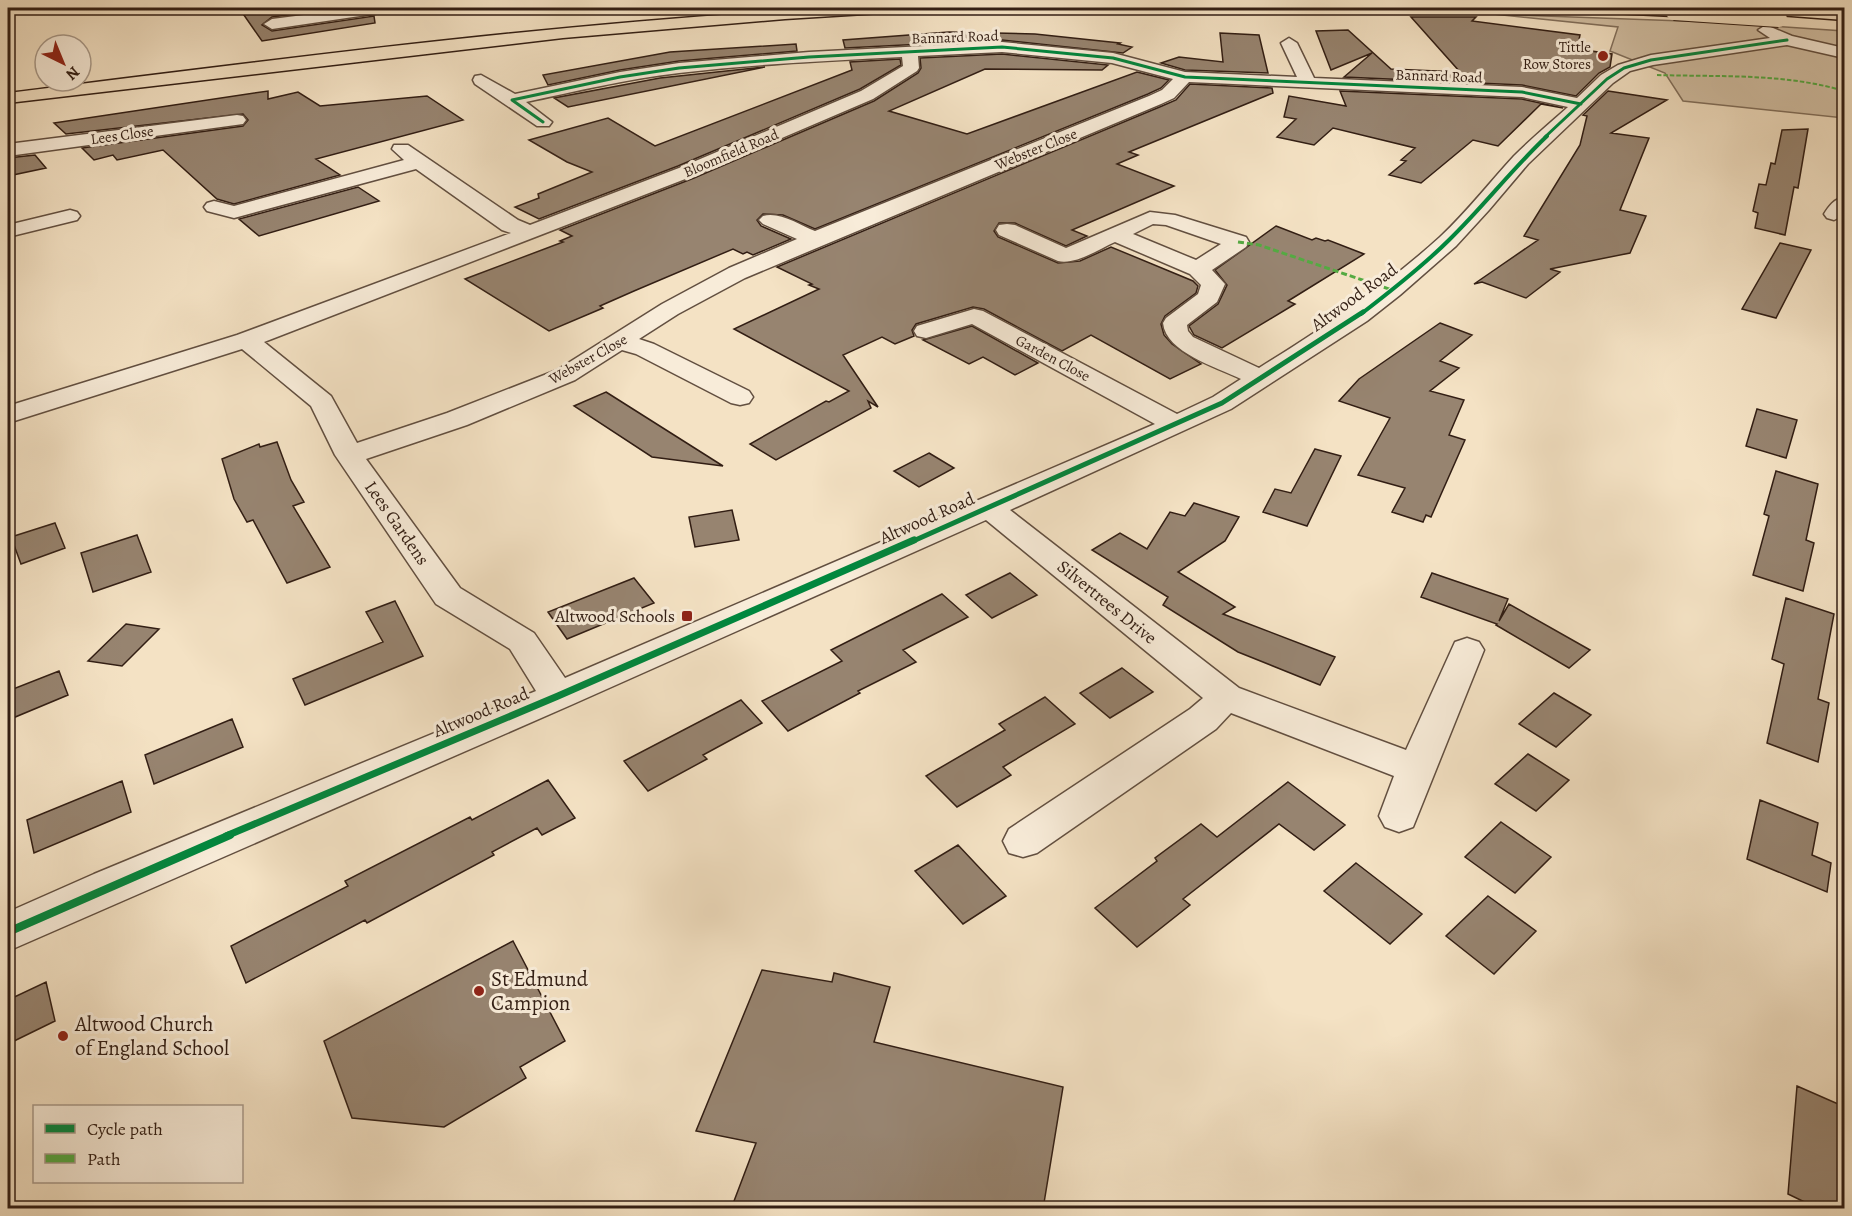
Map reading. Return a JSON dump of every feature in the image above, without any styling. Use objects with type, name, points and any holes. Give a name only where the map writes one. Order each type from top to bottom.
[{"type":"highway","points":[[93,79],[484,32],[758,8]]},
{"type":"highway","points":[[8,98],[542,34],[759,15],[897,8]]},
{"type":"highway","points":[[1592,8],[1674,12],[1783,29],[1845,24]]},
{"type":"highway","points":[[1723,8],[1845,16]]},
{"type":"highway","points":[[8,88],[33,85]]},
{"type":"street","points":[[272,24],[387,8]]},
{"type":"street","points":[[1707,8],[1783,29],[1845,53]]},
{"type":"street","name":"Altwood Road","points":[[8,932],[558,696],[1222,403],[1358,316],[1424,263],[1482,206],[1521,160],[1607,79],[1624,68],[1651,60],[1783,29]]},
{"type":"street","points":[[1289,44],[1308,83]]},
{"type":"street","name":"Bannard Road","points":[[512,100],[620,77],[679,68],[909,51],[1002,47],[1113,58],[1185,77],[1522,92],[1581,104]]},
{"type":"street","name":"Bloomfield Road","points":[[530,233],[686,172],[867,95],[911,68],[909,51]]},
{"type":"street","name":"Webster Close","points":[[349,455],[457,419],[566,375],[622,342],[670,309],[737,273],[1155,100],[1168,94],[1185,77]]},
{"type":"street","points":[[481,80],[543,122]]},
{"type":"street","name":"Lees Close","points":[[8,150],[237,119]]},
{"type":"street","points":[[397,147],[510,225],[530,233]]},
{"type":"street","points":[[214,207],[234,212],[419,162]]},
{"type":"street","points":[[8,231],[70,216]]},
{"type":"street","points":[[1007,230],[1066,256],[1150,218],[1168,219],[1238,242],[1198,269]]},
{"type":"street","points":[[771,220],[815,239]]},
{"type":"street","points":[[8,415],[246,340],[530,233]]},
{"type":"street","points":[[1115,234],[1198,269],[1213,284],[1209,297],[1175,323],[1176,332],[1184,342],[1262,379]]},
{"type":"street","name":"Garden Close","points":[[926,331],[966,311],[1176,424]]},
{"type":"street","name":"Lees Gardens","points":[[246,340],[322,402],[349,455],[447,596],[522,641],[558,696]]},
{"type":"street","points":[[622,342],[645,349],[740,397]]},
{"type":"street","name":"Silvertrees Drive","points":[[988,507],[1226,697],[1416,769]]},
{"type":"street","points":[[1399,816],[1416,769],[1467,650]]},
{"type":"street","points":[[1023,841],[1203,719],[1226,697]]},
{"type":"shaded area","points":[[1493,14],[1710,22],[1844,31],[1844,118],[1683,101],[1665,73],[1610,51],[1618,27]]},
{"type":"building","points":[[239,8],[345,8],[272,17],[262,25],[272,31],[374,16],[375,23],[262,41]]},
{"type":"building","points":[[1411,17],[1476,17],[1472,21],[1580,35],[1577,49],[1612,54],[1610,67],[1599,73],[1576,96],[1522,85],[1344,77],[1372,53],[1331,70],[1316,31],[1348,30],[1391,69],[1460,72]]},
{"type":"building","points":[[949,32],[1035,34],[1120,43],[1118,44],[1132,47],[1123,53],[1002,40],[845,48],[843,40]]},
{"type":"building","points":[[1220,33],[1259,35],[1268,73],[1185,70],[1161,63],[1179,57],[1223,62]]},
{"type":"building","points":[[796,44],[797,51],[679,61],[548,85],[543,75],[670,52]]},
{"type":"building","points":[[1002,54],[1108,65],[1102,70],[985,69],[889,111],[967,134],[1137,72],[1169,80],[1161,88],[1148,94],[815,229],[783,215],[763,214],[757,220],[761,226],[791,239],[753,255],[747,252],[743,254],[733,249],[600,306],[603,308],[549,331],[465,279],[563,242],[560,241],[572,236],[560,230],[694,178],[874,101],[918,73],[921,68],[920,58]]},
{"type":"building","points":[[900,59],[901,65],[860,89],[678,166],[539,219],[515,207],[539,198],[538,194],[592,172],[567,162],[529,140],[608,118],[655,146],[852,70],[850,62]]},
{"type":"building","points":[[765,67],[568,107],[554,98],[660,78]]},
{"type":"building","points":[[1190,84],[1272,88],[1273,93],[1129,152],[1138,155],[1117,164],[1174,186],[1072,230],[1087,236],[1066,246],[1015,223],[999,223],[994,231],[998,237],[1058,263],[1080,261],[1111,247],[1193,281],[1198,286],[1196,293],[1165,316],[1161,324],[1164,335],[1172,344],[1201,364],[1170,379],[1091,335],[1062,351],[984,309],[973,307],[916,324],[912,330],[914,336],[895,344],[882,337],[843,355],[878,407],[868,401],[871,408],[776,460],[750,444],[826,401],[829,402],[849,391],[734,329],[819,289],[777,267],[1176,100]]},
{"type":"building","points":[[268,91],[268,99],[298,92],[320,106],[427,96],[463,120],[316,159],[340,175],[234,204],[217,199],[163,150],[117,160],[113,155],[94,160],[82,148],[243,126],[248,120],[243,114],[66,134],[54,123]]},
{"type":"building","points":[[1340,91],[1522,99],[1563,108],[1541,104],[1498,146],[1473,140],[1421,183],[1389,175],[1406,161],[1401,160],[1415,148],[1333,128],[1314,145],[1277,137],[1296,119],[1284,117],[1289,96],[1346,106]]},
{"type":"building","points":[[1608,91],[1667,100],[1611,133],[1649,138],[1620,210],[1646,216],[1630,253],[1550,269],[1560,272],[1526,298],[1482,282],[1474,284],[1538,240],[1524,236],[1580,145],[1587,116],[1583,115]]},
{"type":"building","points":[[1808,129],[1798,188],[1794,187],[1785,235],[1755,228],[1758,213],[1753,211],[1759,184],[1766,185],[1771,163],[1775,164],[1782,130]]},
{"type":"building","points":[[35,155],[46,168],[8,176],[8,158]]},
{"type":"building","points":[[358,187],[379,201],[259,236],[239,219]]},
{"type":"building","points":[[1276,226],[1312,240],[1316,238],[1328,240],[1364,254],[1288,301],[1295,304],[1222,348],[1194,335],[1189,326],[1218,304],[1227,285],[1215,270]]},
{"type":"building","points":[[1780,243],[1811,250],[1776,318],[1742,309]]},
{"type":"building","points":[[1440,323],[1472,335],[1440,361],[1459,368],[1430,391],[1464,400],[1449,435],[1465,440],[1431,517],[1426,515],[1423,522],[1392,512],[1405,488],[1358,475],[1390,418],[1339,401],[1359,379]]},
{"type":"building","points":[[972,326],[1038,363],[1015,375],[983,357],[969,364],[923,340]]},
{"type":"building","points":[[606,392],[723,466],[652,457],[574,406]]},
{"type":"building","points":[[1757,409],[1797,420],[1786,458],[1746,446]]},
{"type":"building","points":[[277,442],[291,480],[304,502],[293,506],[330,567],[287,583],[253,520],[247,522],[234,499],[222,459],[259,444],[260,447]]},
{"type":"building","points":[[1315,449],[1341,456],[1307,526],[1263,512],[1275,489],[1291,493]]},
{"type":"building","points":[[929,453],[954,468],[919,487],[894,471]]},
{"type":"building","points":[[1776,471],[1818,484],[1806,540],[1814,543],[1803,591],[1753,575],[1769,516],[1764,514]]},
{"type":"building","points":[[1194,503],[1239,517],[1225,541],[1178,572],[1235,607],[1223,614],[1335,657],[1320,685],[1238,652],[1163,605],[1168,597],[1092,550],[1120,533],[1147,549],[1170,512],[1185,516]]},
{"type":"building","points":[[732,510],[739,540],[695,547],[689,517]]},
{"type":"building","points":[[55,523],[65,548],[21,564],[11,537]]},
{"type":"building","points":[[137,535],[151,572],[93,592],[81,553]]},
{"type":"building","points":[[1010,573],[1037,595],[992,618],[966,595]]},
{"type":"building","points":[[1432,573],[1508,599],[1499,621],[1509,604],[1590,650],[1569,668],[1497,624],[1421,597]]},
{"type":"building","points":[[634,578],[654,603],[567,639],[548,612]]},
{"type":"building","points":[[942,594],[968,617],[903,650],[916,662],[858,691],[860,693],[788,731],[762,701],[842,661],[831,650]]},
{"type":"building","points":[[1786,598],[1834,614],[1818,699],[1829,703],[1818,762],[1767,743],[1784,664],[1772,659]]},
{"type":"building","points":[[395,601],[423,656],[305,705],[293,679],[383,642],[366,612]]},
{"type":"building","points":[[126,624],[159,629],[122,666],[88,661]]},
{"type":"building","points":[[1122,668],[1153,692],[1110,718],[1080,693]]},
{"type":"building","points":[[59,671],[68,695],[8,720],[8,691]]},
{"type":"building","points":[[1554,693],[1591,715],[1556,747],[1519,724]]},
{"type":"building","points":[[1045,697],[1075,724],[1003,767],[1011,775],[957,807],[926,776],[1005,730],[999,724]]},
{"type":"building","points":[[741,700],[762,723],[703,755],[707,759],[648,791],[624,761]]},
{"type":"building","points":[[232,719],[243,747],[154,784],[145,755]]},
{"type":"building","points":[[1528,754],[1569,780],[1536,811],[1495,784]]},
{"type":"building","points":[[548,780],[575,818],[542,835],[537,828],[492,852],[494,855],[367,923],[365,920],[246,983],[231,946],[348,886],[345,881],[470,817],[472,820]]},
{"type":"building","points":[[122,781],[131,812],[34,853],[27,820]]},
{"type":"building","points":[[1288,782],[1345,825],[1314,850],[1279,824],[1183,899],[1190,905],[1137,947],[1095,908],[1157,861],[1155,858],[1201,824],[1217,837]]},
{"type":"building","points":[[1760,800],[1818,823],[1812,855],[1831,863],[1827,892],[1747,859]]},
{"type":"building","points":[[1501,822],[1551,857],[1515,893],[1465,857]]},
{"type":"building","points":[[958,845],[1006,896],[963,924],[915,871]]},
{"type":"building","points":[[1356,863],[1422,914],[1390,944],[1324,891]]},
{"type":"building","points":[[1488,896],[1536,931],[1494,974],[1446,936]]},
{"type":"building","name":"St Edmund Campion","points":[[513,941],[565,1041],[520,1067],[526,1078],[444,1127],[352,1118],[324,1041]]},
{"type":"building","points":[[762,970],[832,982],[834,973],[890,987],[874,1042],[1063,1087],[1043,1209],[731,1209],[756,1143],[696,1131]]},
{"type":"building","points":[[46,982],[55,1021],[8,1044],[8,1000]]},
{"type":"building","points":[[1797,1086],[1845,1107],[1845,1209],[1819,1209],[1788,1194]]},
{"type":"marked path","points":[[1657,75],[1788,80],[1828,86],[1844,91]]},
{"type":"marked path","points":[[1238,242],[1259,245],[1392,290]]},
{"type":"cycle path","points":[[8,932],[109,886],[558,696],[1109,455],[1222,403],[1358,316],[1392,290],[1448,241],[1482,206],[1521,160],[1607,79],[1624,68],[1651,60],[1787,40]]},
{"type":"cycle path","points":[[543,122],[512,100],[620,77],[679,68],[809,57],[1002,47],[1113,58],[1185,77],[1522,92],[1581,104]]},
{"type":"place","name":"Tittle Row Stores","points":[[1603,56]]},
{"type":"place","name":"Altwood Schools","points":[[687,616]]},
{"type":"place","name":"St Edmund Campion","points":[[479,991]]},
{"type":"place","name":"Altwood Church of England School","points":[[63,1036]]}]
